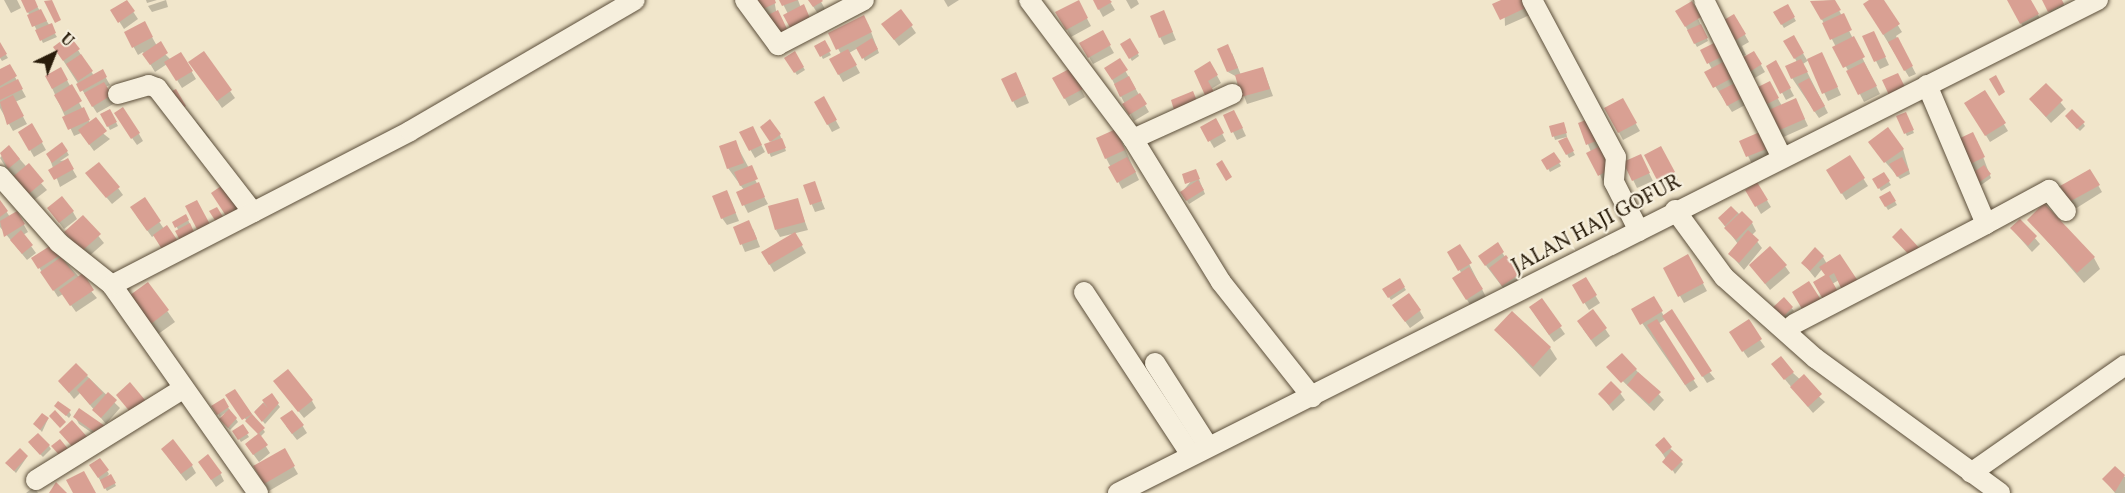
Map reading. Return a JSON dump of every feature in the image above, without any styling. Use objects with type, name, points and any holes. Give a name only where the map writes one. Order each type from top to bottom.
[{"type":"street","points":[[112,285],[410,131],[635,0]]},
{"type":"street","points":[[745,0],[778,45],[864,0]]},
{"type":"street","points":[[1029,0],[1133,140],[1221,282],[1312,397]]},
{"type":"street","points":[[1532,0],[1616,157],[1614,182],[1639,231]]},
{"type":"street","points":[[1704,0],[1782,158]]},
{"type":"street","name":"JALAN HAJI GOFUR","points":[[1118,493],[1639,231],[1675,210],[2098,0]]},
{"type":"street","points":[[118,94],[149,85],[157,88],[253,212]]},
{"type":"street","points":[[1927,85],[1986,224]]},
{"type":"street","points":[[1133,140],[1232,94]]},
{"type":"street","points":[[0,176],[59,243],[112,285],[258,493]]},
{"type":"street","points":[[1794,324],[2049,190],[2066,211]]},
{"type":"street","points":[[1675,210],[1724,277],[1815,358],[2000,493]]},
{"type":"street","points":[[1084,292],[1200,451]]},
{"type":"street","points":[[1155,363],[1200,451]]},
{"type":"street","points":[[1971,473],[2125,365]]},
{"type":"street","points":[[36,480],[183,389]]},
{"type":"building","points":[[21,0],[35,0],[38,7],[27,13]]},
{"type":"building","points":[[52,0],[61,20],[55,23],[44,1]]},
{"type":"building","points":[[127,0],[135,11],[118,23],[110,10]]},
{"type":"building","points":[[753,0],[775,0],[776,3],[759,11]]},
{"type":"building","points":[[779,0],[798,0],[782,6]]},
{"type":"building","points":[[808,0],[822,0],[823,1],[813,7]]},
{"type":"building","points":[[1079,0],[1088,18],[1066,30],[1055,12]]},
{"type":"building","points":[[1093,0],[1110,0],[1112,2],[1098,10]]},
{"type":"building","points":[[1501,0],[1527,0],[1530,6],[1500,20],[1492,4]]},
{"type":"building","points":[[1835,0],[1841,10],[1821,20],[1810,1]]},
{"type":"building","points":[[1869,0],[1884,0],[1900,24],[1883,35],[1863,4]]},
{"type":"building","points":[[2007,0],[2031,0],[2039,14],[2020,24]]},
{"type":"building","points":[[2042,0],[2062,0],[2064,4],[2048,12]]},
{"type":"building","points":[[1692,1],[1701,17],[1685,27],[1675,11]]},
{"type":"building","points":[[804,4],[812,23],[793,33],[783,15]]},
{"type":"building","points":[[1788,4],[1795,17],[1781,25],[1773,12]]},
{"type":"building","points":[[41,9],[47,21],[32,27],[27,15]]},
{"type":"building","points":[[901,9],[913,25],[894,40],[881,24]]},
{"type":"building","points":[[778,10],[789,33],[777,40],[766,16]]},
{"type":"building","points":[[1164,10],[1173,32],[1159,38],[1150,16]]},
{"type":"building","points":[[1844,13],[1852,30],[1830,40],[1822,23]]},
{"type":"building","points":[[1734,14],[1746,34],[1731,43],[1719,23]]},
{"type":"building","points":[[864,15],[872,32],[836,50],[828,33]]},
{"type":"building","points":[[145,21],[153,37],[132,48],[124,32]]},
{"type":"building","points":[[52,23],[56,33],[40,41],[35,30]]},
{"type":"building","points":[[1701,24],[1708,38],[1694,44],[1687,30]]},
{"type":"building","points":[[1103,30],[1111,45],[1088,58],[1079,43]]},
{"type":"building","points":[[1874,31],[1886,57],[1874,62],[1862,36]]},
{"type":"building","points":[[69,35],[80,49],[63,61],[53,47]]},
{"type":"building","points":[[1794,35],[1804,53],[1794,59],[1783,41]]},
{"type":"building","points":[[1854,36],[1865,57],[1843,68],[1832,47]]},
{"type":"building","points":[[1898,37],[1913,66],[1904,71],[1888,42]]},
{"type":"building","points":[[872,38],[878,49],[862,59],[856,48]]},
{"type":"building","points":[[1130,38],[1139,53],[1129,59],[1120,44]]},
{"type":"building","points":[[825,40],[831,51],[820,57],[814,46]]},
{"type":"building","points":[[161,41],[168,53],[150,65],[142,54]]},
{"type":"building","points":[[0,42],[7,54],[0,58]]},
{"type":"building","points":[[1716,42],[1723,56],[1707,64],[1700,50]]},
{"type":"building","points":[[1228,44],[1238,68],[1227,72],[1217,49]]},
{"type":"building","points":[[848,49],[857,65],[838,75],[829,59]]},
{"type":"building","points":[[204,51],[232,90],[217,101],[188,62]]},
{"type":"building","points":[[795,51],[804,67],[794,73],[784,58]]},
{"type":"building","points":[[1754,51],[1762,64],[1748,73],[1740,59]]},
{"type":"building","points":[[181,52],[193,71],[176,81],[164,62]]},
{"type":"building","points":[[1822,52],[1838,87],[1822,94],[1807,59]]},
{"type":"building","points":[[81,54],[93,71],[78,81],[66,64]]},
{"type":"building","points":[[1120,58],[1128,70],[1112,80],[1104,68]]},
{"type":"building","points":[[1801,59],[1808,72],[1791,79],[1785,66]]},
{"type":"building","points":[[1776,60],[1791,88],[1780,94],[1766,66]]},
{"type":"building","points":[[1210,61],[1218,75],[1208,81],[1218,99],[1209,104],[1194,71]]},
{"type":"building","points":[[1725,61],[1734,77],[1713,88],[1704,72]]},
{"type":"building","points":[[1864,62],[1877,86],[1858,95],[1846,71]]},
{"type":"building","points":[[10,64],[17,76],[0,86],[0,69]]},
{"type":"building","points":[[61,67],[68,80],[52,89],[45,76]]},
{"type":"building","points":[[1263,67],[1270,89],[1241,97],[1235,75]]},
{"type":"building","points":[[1071,68],[1083,89],[1064,99],[1052,78]]},
{"type":"building","points":[[103,69],[107,77],[80,92],[76,84]]},
{"type":"building","points":[[1016,72],[1026,95],[1012,102],[1001,79]]},
{"type":"building","points":[[1898,73],[1905,87],[1889,95],[1882,80]]},
{"type":"building","points":[[1996,75],[2005,92],[1999,96],[1989,79]]},
{"type":"building","points":[[1129,76],[1136,89],[1120,97],[1114,84]]},
{"type":"building","points":[[1809,78],[1825,106],[1814,112],[1798,84]]},
{"type":"building","points":[[18,79],[23,89],[0,100],[0,88]]},
{"type":"building","points":[[1770,81],[1779,98],[1763,106],[1754,89]]},
{"type":"building","points":[[104,82],[112,95],[92,107],[84,93]]},
{"type":"building","points":[[1737,82],[1744,97],[1727,106],[1719,91]]},
{"type":"building","points":[[2046,83],[2063,100],[2046,117],[2029,99]]},
{"type":"building","points":[[72,84],[82,101],[64,112],[54,95]]},
{"type":"building","points":[[176,89],[186,106],[177,111],[168,93]]},
{"type":"building","points":[[1985,90],[2006,123],[1985,136],[1964,103]]},
{"type":"building","points":[[1193,91],[1197,101],[1174,110],[1171,100]]},
{"type":"building","points":[[1140,93],[1147,104],[1129,115],[1122,104]]},
{"type":"building","points":[[13,95],[24,116],[7,125],[0,102]]},
{"type":"building","points":[[824,96],[837,120],[827,125],[814,102]]},
{"type":"building","points":[[1623,98],[1637,123],[1618,133],[1604,108]]},
{"type":"building","points":[[1796,98],[1805,119],[1773,133],[1764,112]]},
{"type":"building","points":[[84,107],[90,120],[68,130],[62,117]]},
{"type":"building","points":[[123,107],[140,133],[131,139],[114,113]]},
{"type":"building","points":[[110,109],[117,122],[107,127],[100,114]]},
{"type":"building","points":[[2072,109],[2085,122],[2077,129],[2065,116]]},
{"type":"building","points":[[1234,110],[1243,128],[1231,133],[1223,115]]},
{"type":"building","points":[[1906,112],[1914,130],[1904,134],[1896,116]]},
{"type":"building","points":[[96,117],[107,131],[89,145],[78,130]]},
{"type":"building","points":[[1216,118],[1224,133],[1208,142],[1200,127]]},
{"type":"building","points":[[1591,118],[1599,140],[1586,145],[1578,123]]},
{"type":"building","points":[[770,119],[781,134],[770,142],[760,127]]},
{"type":"building","points":[[1564,122],[1567,133],[1552,137],[1549,126]]},
{"type":"building","points":[[32,123],[43,142],[29,151],[18,132]]},
{"type":"building","points":[[753,126],[762,145],[749,151],[739,132]]},
{"type":"building","points":[[1888,127],[1904,149],[1884,163],[1868,142]]},
{"type":"building","points":[[1116,129],[1125,150],[1105,159],[1096,138]]},
{"type":"building","points":[[1762,131],[1769,148],[1746,157],[1739,141]]},
{"type":"building","points":[[1973,132],[1985,157],[1968,165],[1956,140]]},
{"type":"building","points":[[1567,137],[1574,151],[1566,155],[1558,141]]},
{"type":"building","points":[[782,138],[786,148],[768,154],[764,144]]},
{"type":"building","points":[[736,140],[744,163],[727,169],[719,146]]},
{"type":"building","points":[[62,142],[68,151],[52,163],[46,154]]},
{"type":"building","points":[[9,145],[20,159],[8,169],[0,153]]},
{"type":"building","points":[[1602,145],[1614,167],[1598,176],[1586,153]]},
{"type":"building","points":[[1661,146],[1675,172],[1658,182],[1644,155]]},
{"type":"building","points":[[1554,152],[1561,162],[1547,170],[1541,160]]},
{"type":"building","points":[[1641,154],[1650,173],[1632,181],[1623,162]]},
{"type":"building","points":[[1850,155],[1865,178],[1841,194],[1826,170]]},
{"type":"building","points":[[1127,157],[1136,172],[1117,183],[1108,167]]},
{"type":"building","points":[[1902,157],[1909,170],[1897,177],[1889,164]]},
{"type":"building","points":[[68,158],[74,169],[54,180],[48,170]]},
{"type":"building","points":[[1222,160],[1232,177],[1226,181],[1216,164]]},
{"type":"building","points":[[99,162],[120,187],[106,198],[85,173]]},
{"type":"building","points":[[29,163],[44,181],[24,198],[9,180]]},
{"type":"building","points":[[752,165],[758,179],[740,186],[734,172]]},
{"type":"building","points":[[1984,165],[1991,174],[1974,186],[1968,176]]},
{"type":"building","points":[[1196,169],[1200,179],[1185,184],[1182,174]]},
{"type":"building","points":[[2090,169],[2100,185],[2069,202],[2060,186]]},
{"type":"building","points":[[1884,172],[1890,181],[1878,189],[1872,179]]},
{"type":"building","points":[[1198,180],[1204,190],[1186,201],[1180,192]]},
{"type":"building","points":[[815,181],[822,201],[810,205],[803,185]]},
{"type":"building","points":[[759,182],[765,197],[742,206],[736,192]]},
{"type":"building","points":[[1757,182],[1768,200],[1755,207],[1745,190]]},
{"type":"building","points":[[224,184],[244,213],[230,222],[211,193]]},
{"type":"building","points":[[727,190],[736,213],[721,219],[712,196]]},
{"type":"building","points":[[1890,191],[1896,201],[1885,207],[1879,197]]},
{"type":"building","points":[[62,196],[74,211],[59,223],[47,208]]},
{"type":"building","points":[[145,197],[161,221],[147,231],[130,207]]},
{"type":"building","points":[[798,198],[805,222],[775,230],[768,206]]},
{"type":"building","points":[[0,200],[8,211],[0,217]]},
{"type":"building","points":[[197,200],[213,230],[201,237],[185,206]]},
{"type":"building","points":[[2044,203],[2095,257],[2077,273],[2027,220]]},
{"type":"building","points":[[1731,206],[1738,213],[1725,226],[1718,218]]},
{"type":"building","points":[[217,207],[225,220],[218,225],[209,211]]},
{"type":"building","points":[[17,211],[25,224],[4,237],[0,221]]},
{"type":"building","points":[[1742,211],[1753,222],[1736,240],[1724,228]]},
{"type":"building","points":[[186,214],[189,220],[175,228],[172,222]]},
{"type":"building","points":[[83,215],[101,234],[82,251],[64,232]]},
{"type":"building","points":[[2020,219],[2037,236],[2028,246],[2010,228]]},
{"type":"building","points":[[749,220],[757,239],[740,245],[733,227]]},
{"type":"building","points":[[190,223],[195,234],[181,242],[175,231]]},
{"type":"building","points":[[167,225],[180,244],[165,254],[153,235]]},
{"type":"building","points":[[1901,228],[1922,251],[1913,259],[1892,237]]},
{"type":"building","points":[[21,230],[33,245],[22,254],[10,240]]},
{"type":"building","points":[[1748,230],[1759,240],[1739,263],[1728,254]]},
{"type":"building","points":[[795,232],[803,245],[769,265],[761,252]]},
{"type":"building","points":[[1498,242],[1504,252],[1485,266],[1478,256]]},
{"type":"building","points":[[53,244],[60,255],[38,269],[31,258]]},
{"type":"building","points":[[1460,244],[1472,263],[1458,271],[1447,252]]},
{"type":"building","points":[[1770,246],[1787,265],[1765,284],[1749,265]]},
{"type":"building","points":[[1815,247],[1824,256],[1810,271],[1801,263]]},
{"type":"building","points":[[1688,254],[1704,283],[1678,297],[1663,268]]},
{"type":"building","points":[[1840,254],[1858,281],[1842,290],[1834,273],[1829,276],[1840,295],[1825,303],[1813,282],[1825,275],[1819,267]]},
{"type":"building","points":[[1506,255],[1520,274],[1502,286],[1489,268]]},
{"type":"building","points":[[61,257],[75,275],[53,291],[40,272]]},
{"type":"building","points":[[1469,267],[1483,289],[1466,300],[1452,278]]},
{"type":"building","points":[[83,273],[94,290],[70,306],[59,290]]},
{"type":"building","points":[[1586,277],[1597,295],[1583,304],[1572,285]]},
{"type":"building","points":[[1400,278],[1405,287],[1388,298],[1382,289]]},
{"type":"building","points":[[1809,281],[1823,303],[1805,314],[1792,292]]},
{"type":"building","points":[[148,282],[169,310],[147,327],[126,298]]},
{"type":"building","points":[[1409,293],[1421,310],[1405,322],[1392,305]]},
{"type":"building","points":[[1654,296],[1663,311],[1640,325],[1631,309]]},
{"type":"building","points":[[1784,297],[1793,307],[1781,319],[1771,309]]},
{"type":"building","points":[[1542,298],[1562,326],[1549,335],[1529,307]]},
{"type":"building","points":[[1593,309],[1607,328],[1591,340],[1577,321]]},
{"type":"building","points":[[1672,309],[1712,371],[1702,377],[1662,316]]},
{"type":"building","points":[[1512,311],[1551,347],[1533,367],[1494,330]]},
{"type":"building","points":[[1657,319],[1695,379],[1685,385],[1647,325]]},
{"type":"building","points":[[1749,319],[1762,339],[1742,352],[1729,332]]},
{"type":"building","points":[[1622,353],[1637,369],[1621,383],[1606,367]]},
{"type":"building","points":[[1781,356],[1794,372],[1784,380],[1771,364]]},
{"type":"building","points":[[76,363],[88,375],[69,393],[58,381]]},
{"type":"building","points":[[288,369],[313,400],[298,412],[273,381]]},
{"type":"building","points":[[1638,372],[1661,392],[1649,404],[1627,385]]},
{"type":"building","points":[[1804,374],[1822,394],[1808,407],[1790,387]]},
{"type":"building","points":[[89,378],[103,393],[90,405],[77,390]]},
{"type":"building","points":[[1611,381],[1622,392],[1609,405],[1598,394]]},
{"type":"building","points":[[130,382],[145,400],[131,413],[116,395]]},
{"type":"building","points":[[235,389],[252,414],[242,420],[225,395]]},
{"type":"building","points":[[108,392],[117,400],[101,418],[92,410]]},
{"type":"building","points":[[272,393],[279,403],[262,422],[254,412],[263,403],[268,408],[262,400]]},
{"type":"building","points":[[224,398],[229,407],[217,415],[211,406]]},
{"type":"building","points":[[58,401],[71,410],[66,416],[54,406]]},
{"type":"building","points":[[79,408],[105,426],[99,435],[73,417]]},
{"type":"building","points":[[229,409],[237,418],[228,428],[219,419]]},
{"type":"building","points":[[55,410],[66,422],[60,428],[49,416]]},
{"type":"building","points":[[292,410],[304,425],[292,434],[280,418]]},
{"type":"building","points":[[42,413],[49,418],[40,430],[33,424]]},
{"type":"building","points":[[252,414],[265,428],[258,434],[245,421]]},
{"type":"building","points":[[72,420],[90,440],[77,452],[59,432]]},
{"type":"building","points":[[243,424],[249,433],[238,440],[232,431]]},
{"type":"building","points":[[38,433],[50,445],[40,455],[28,442]]},
{"type":"building","points":[[259,433],[268,445],[253,455],[245,444]]},
{"type":"building","points":[[1664,437],[1672,447],[1663,454],[1655,445]]},
{"type":"building","points":[[60,439],[69,450],[61,457],[51,446]]},
{"type":"building","points":[[173,439],[193,465],[181,474],[161,449]]},
{"type":"building","points":[[20,448],[28,456],[14,471],[5,463]]},
{"type":"building","points":[[285,448],[295,466],[264,484],[253,466]]},
{"type":"building","points":[[1672,450],[1683,460],[1672,471],[1662,462]]},
{"type":"building","points":[[208,454],[222,473],[211,480],[198,462]]},
{"type":"building","points":[[100,458],[109,470],[98,478],[89,465]]},
{"type":"building","points":[[2115,466],[2125,475],[2115,492],[2102,479]]},
{"type":"building","points":[[84,471],[96,493],[73,493],[66,480]]},
{"type":"building","points":[[111,474],[116,483],[104,489],[100,480]]},
{"type":"building","points":[[56,482],[67,493],[49,493]]}]
